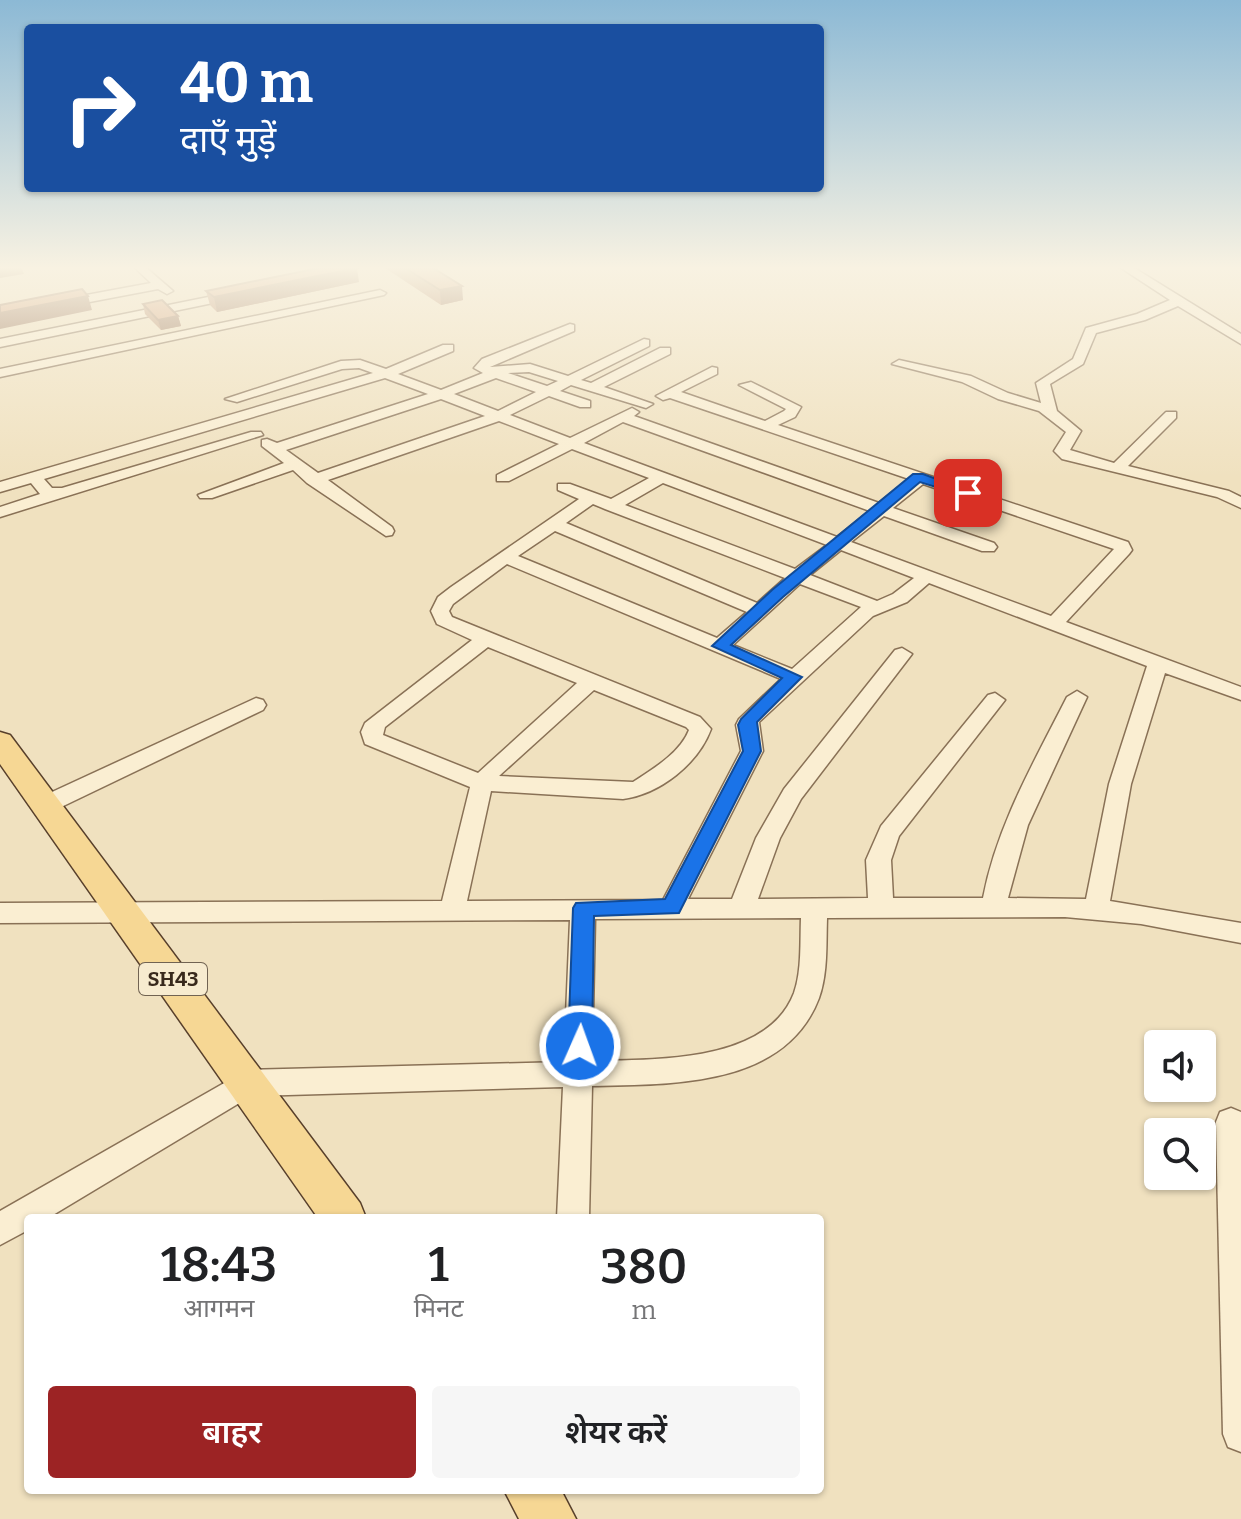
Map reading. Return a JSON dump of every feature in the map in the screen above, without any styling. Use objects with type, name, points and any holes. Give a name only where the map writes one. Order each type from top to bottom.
[{"type":"main road","name":"SH43","points":[[0,742],[341,1214]]},
{"type":"main road","points":[[533,1494],[550,1519]]},
{"type":"street","points":[[0,343],[30,337]]},
{"type":"street","points":[[0,373],[170,337]]},
{"type":"street","points":[[549,337],[482,365],[483,370],[585,404]]},
{"type":"street","points":[[1050,411],[1043,383],[1074,368],[1089,344],[1090,337]]},
{"type":"street","points":[[547,374],[625,338]]},
{"type":"street","points":[[313,480],[496,417],[644,343]]},
{"type":"street","points":[[0,487],[385,374],[448,348]]},
{"type":"street","points":[[591,388],[665,351]]},
{"type":"street","points":[[232,399],[353,363],[1241,694]]},
{"type":"street","points":[[640,364],[689,382]]},
{"type":"street","points":[[899,364],[966,379],[1003,396],[1050,411],[1074,431],[1063,453],[1074,459],[1223,494],[1240,502]]},
{"type":"street","points":[[275,449],[515,367],[646,404]]},
{"type":"street","points":[[503,478],[712,371]]},
{"type":"street","points":[[746,385],[794,407],[790,414],[765,426]]},
{"type":"street","points":[[669,393],[1122,546],[1123,550],[1054,624]]},
{"type":"street","points":[[1117,469],[1171,415]]},
{"type":"street","points":[[622,417],[988,547]]},
{"type":"street","points":[[234,418],[313,480],[386,531]]},
{"type":"street","points":[[0,512],[256,435]]},
{"type":"street","points":[[206,495],[295,464]]},
{"type":"street","points":[[34,477],[44,490],[55,494]]},
{"type":"street","points":[[720,646],[758,610],[918,477]]},
{"type":"street","points":[[611,506],[660,478]]},
{"type":"street","points":[[564,487],[877,607]]},
{"type":"street","points":[[486,639],[376,723],[373,739],[381,745],[482,783],[609,791],[638,789],[659,776],[698,738],[700,729],[693,722],[444,620],[440,611],[445,601],[457,591],[591,498]]},
{"type":"street","points":[[553,524],[758,610]]},
{"type":"street","points":[[505,557],[793,677]]},
{"type":"street","points":[[672,907],[752,751],[747,725],[750,719],[866,612],[900,598],[928,575]]},
{"type":"street","points":[[742,907],[768,838],[792,795],[902,654]]},
{"type":"street","points":[[1097,908],[1105,842],[1138,716],[1158,664]]},
{"type":"street","points":[[452,910],[482,783],[493,769],[591,681]]},
{"type":"street","points":[[994,907],[999,869],[1013,827],[1077,697]]},
{"type":"street","points":[[882,907],[878,852],[889,832],[995,700]]},
{"type":"street","points":[[47,804],[256,705]]},
{"type":"street","points":[[0,913],[672,907],[1097,908],[1241,933]]},
{"type":"street","points":[[25,1214],[247,1083],[692,1069],[731,1061],[760,1045],[800,1009],[808,989],[815,907]]},
{"type":"street","points":[[573,1214],[583,908]]},
{"type":"street","points":[[1231,1122],[1241,1434]]},
{"type":"street","points":[[0,1229],[24,1215]]},
{"type":"street","points":[[560,1519],[561,1494]]},
{"type":"route","points":[[580,1046],[583,908],[672,907],[752,751],[747,725],[750,719],[793,677],[720,646],[758,610],[918,477],[968,493]]}]
